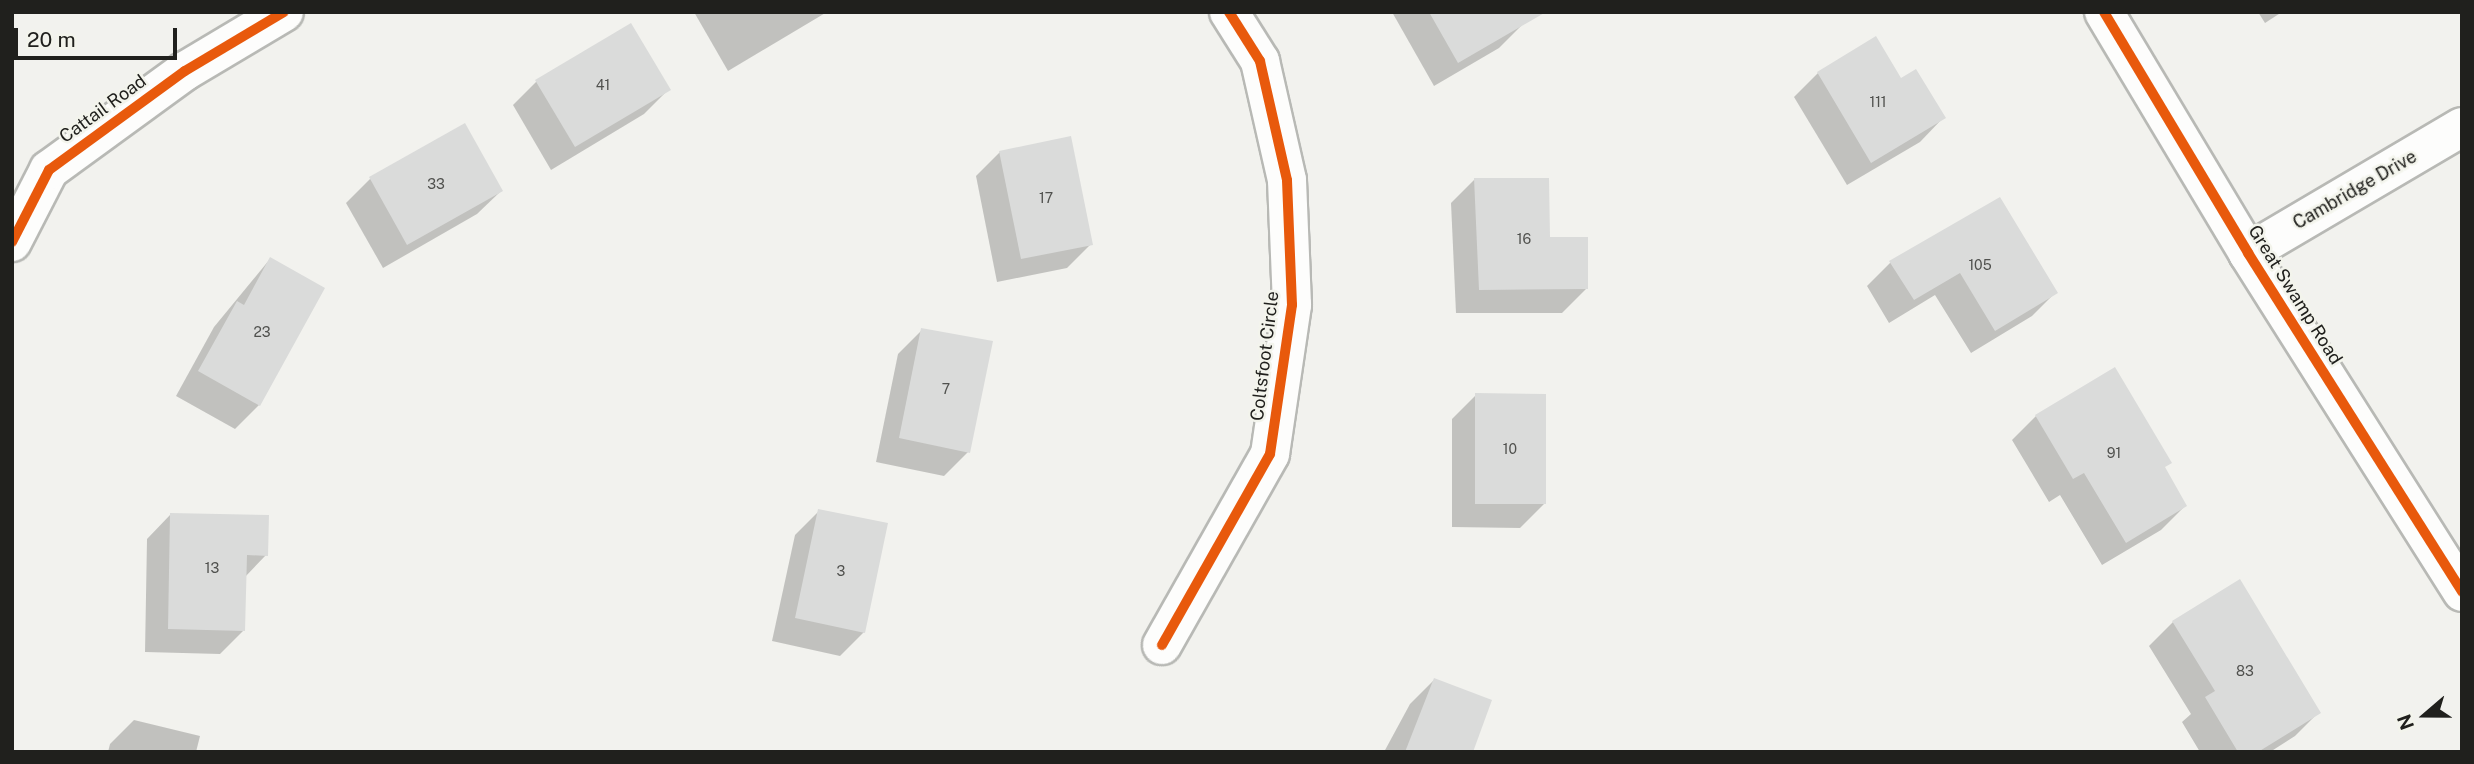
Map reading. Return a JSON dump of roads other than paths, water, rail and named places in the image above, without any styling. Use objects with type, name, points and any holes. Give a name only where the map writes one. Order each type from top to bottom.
[{"type":"street","name":"Cattail Road","points":[[12,242],[49,170],[184,71],[284,12]]},
{"type":"street","name":"Coltsfoot Circle","points":[[1162,645],[1270,454],[1292,305],[1287,180],[1260,61],[1229,12]]},
{"type":"street","name":"Great Swamp Road","points":[[2104,12],[2248,253],[2462,592]]},
{"type":"street","name":"Cambridge Drive","points":[[2248,253],[2462,127]]}]
